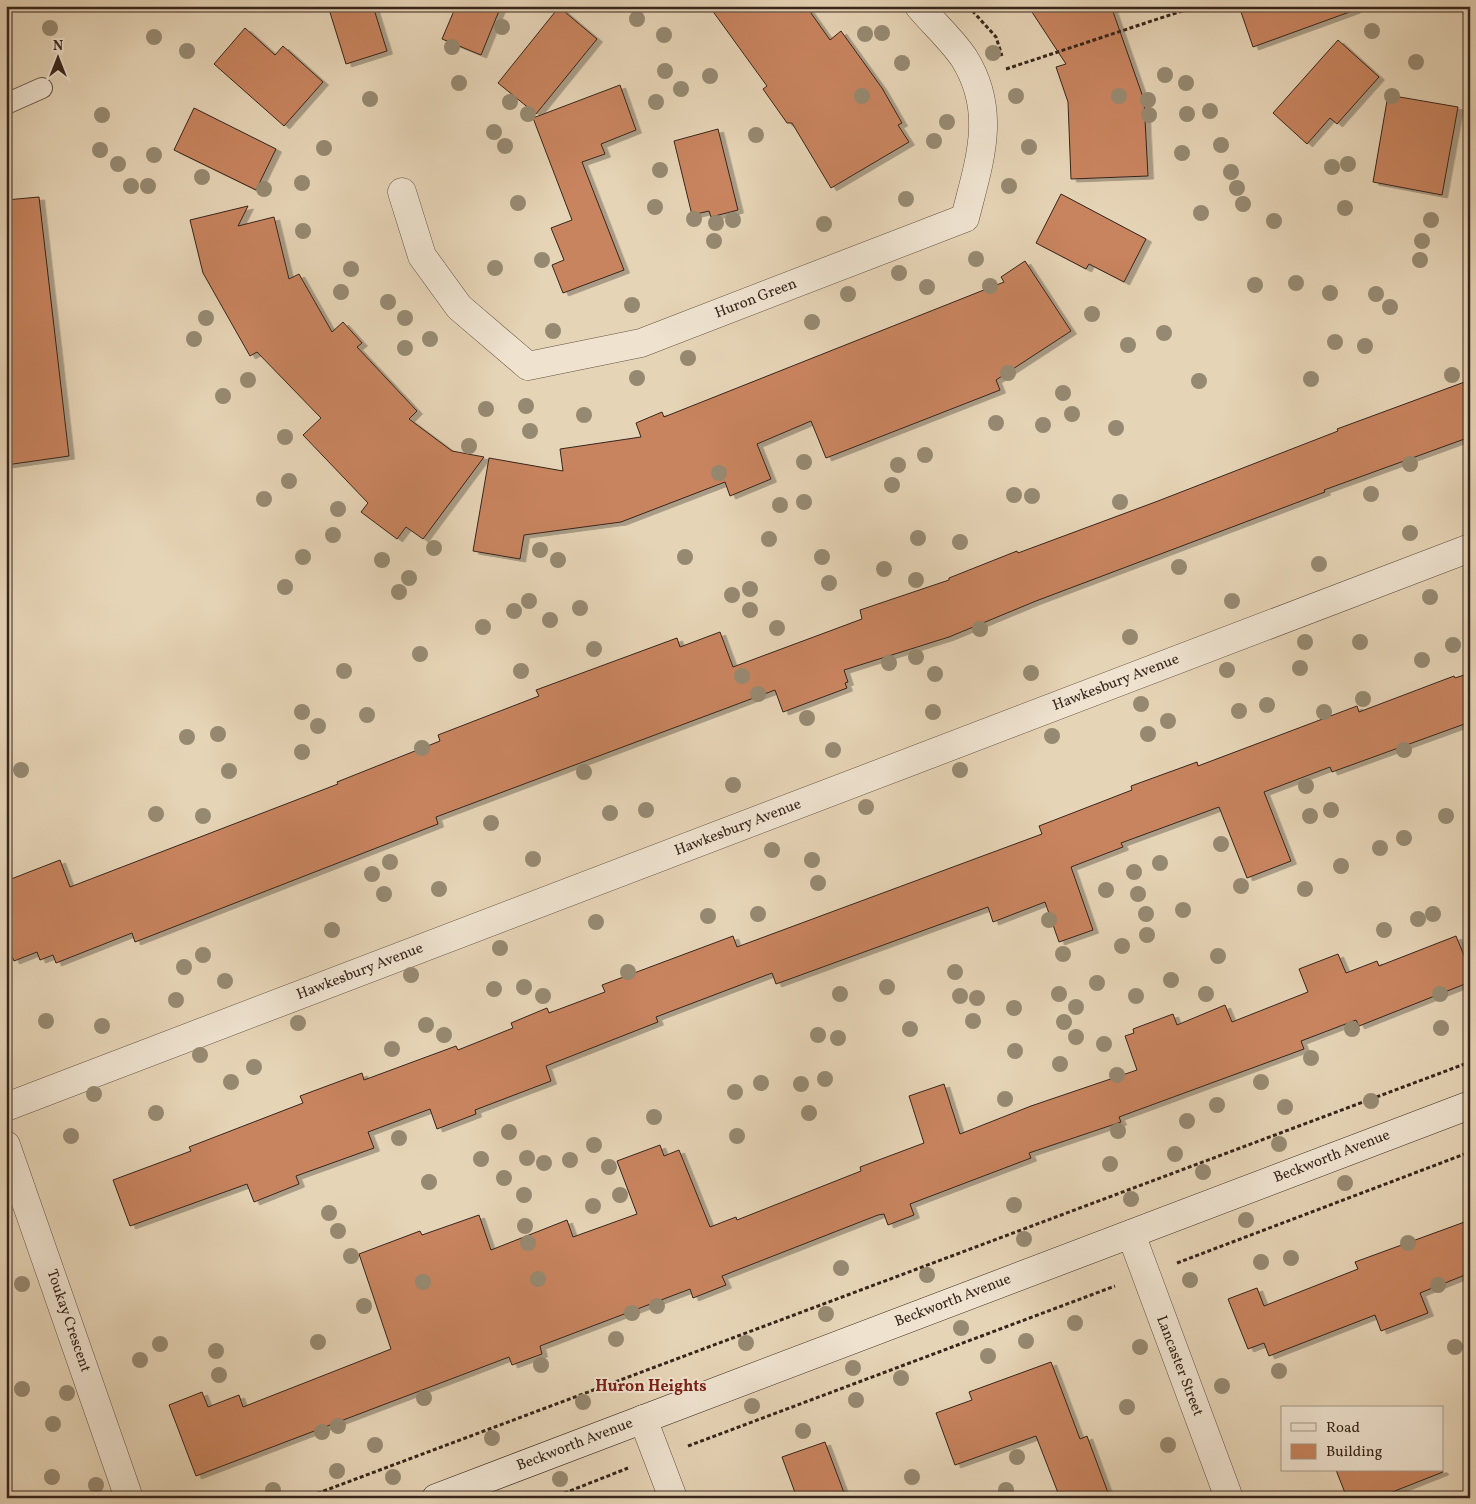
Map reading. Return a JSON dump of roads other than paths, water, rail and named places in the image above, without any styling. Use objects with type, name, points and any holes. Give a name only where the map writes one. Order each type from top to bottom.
[{"type":"street","name":"Huron Green","points":[[402,192],[422,256],[427,263],[459,307],[528,366],[641,343],[965,218],[983,147],[983,101],[964,58],[919,6]]},
{"type":"street","name":"Hawkesbury Avenue","points":[[6,1107],[1470,548]]},
{"type":"street","name":"Beckworth Avenue","points":[[436,1498],[1470,1105]]},
{"type":"street","name":"Toukay Crescent","points":[[6,1145],[129,1498]]},
{"type":"street","name":"Lancaster Street","points":[[1130,1234],[1229,1498]]},
{"type":"street","points":[[643,1420],[672,1498]]},
{"type":"lane","points":[[6,104],[42,88]]},
{"type":"district","name":"Huron Heights","points":[[651,1387]]}]
